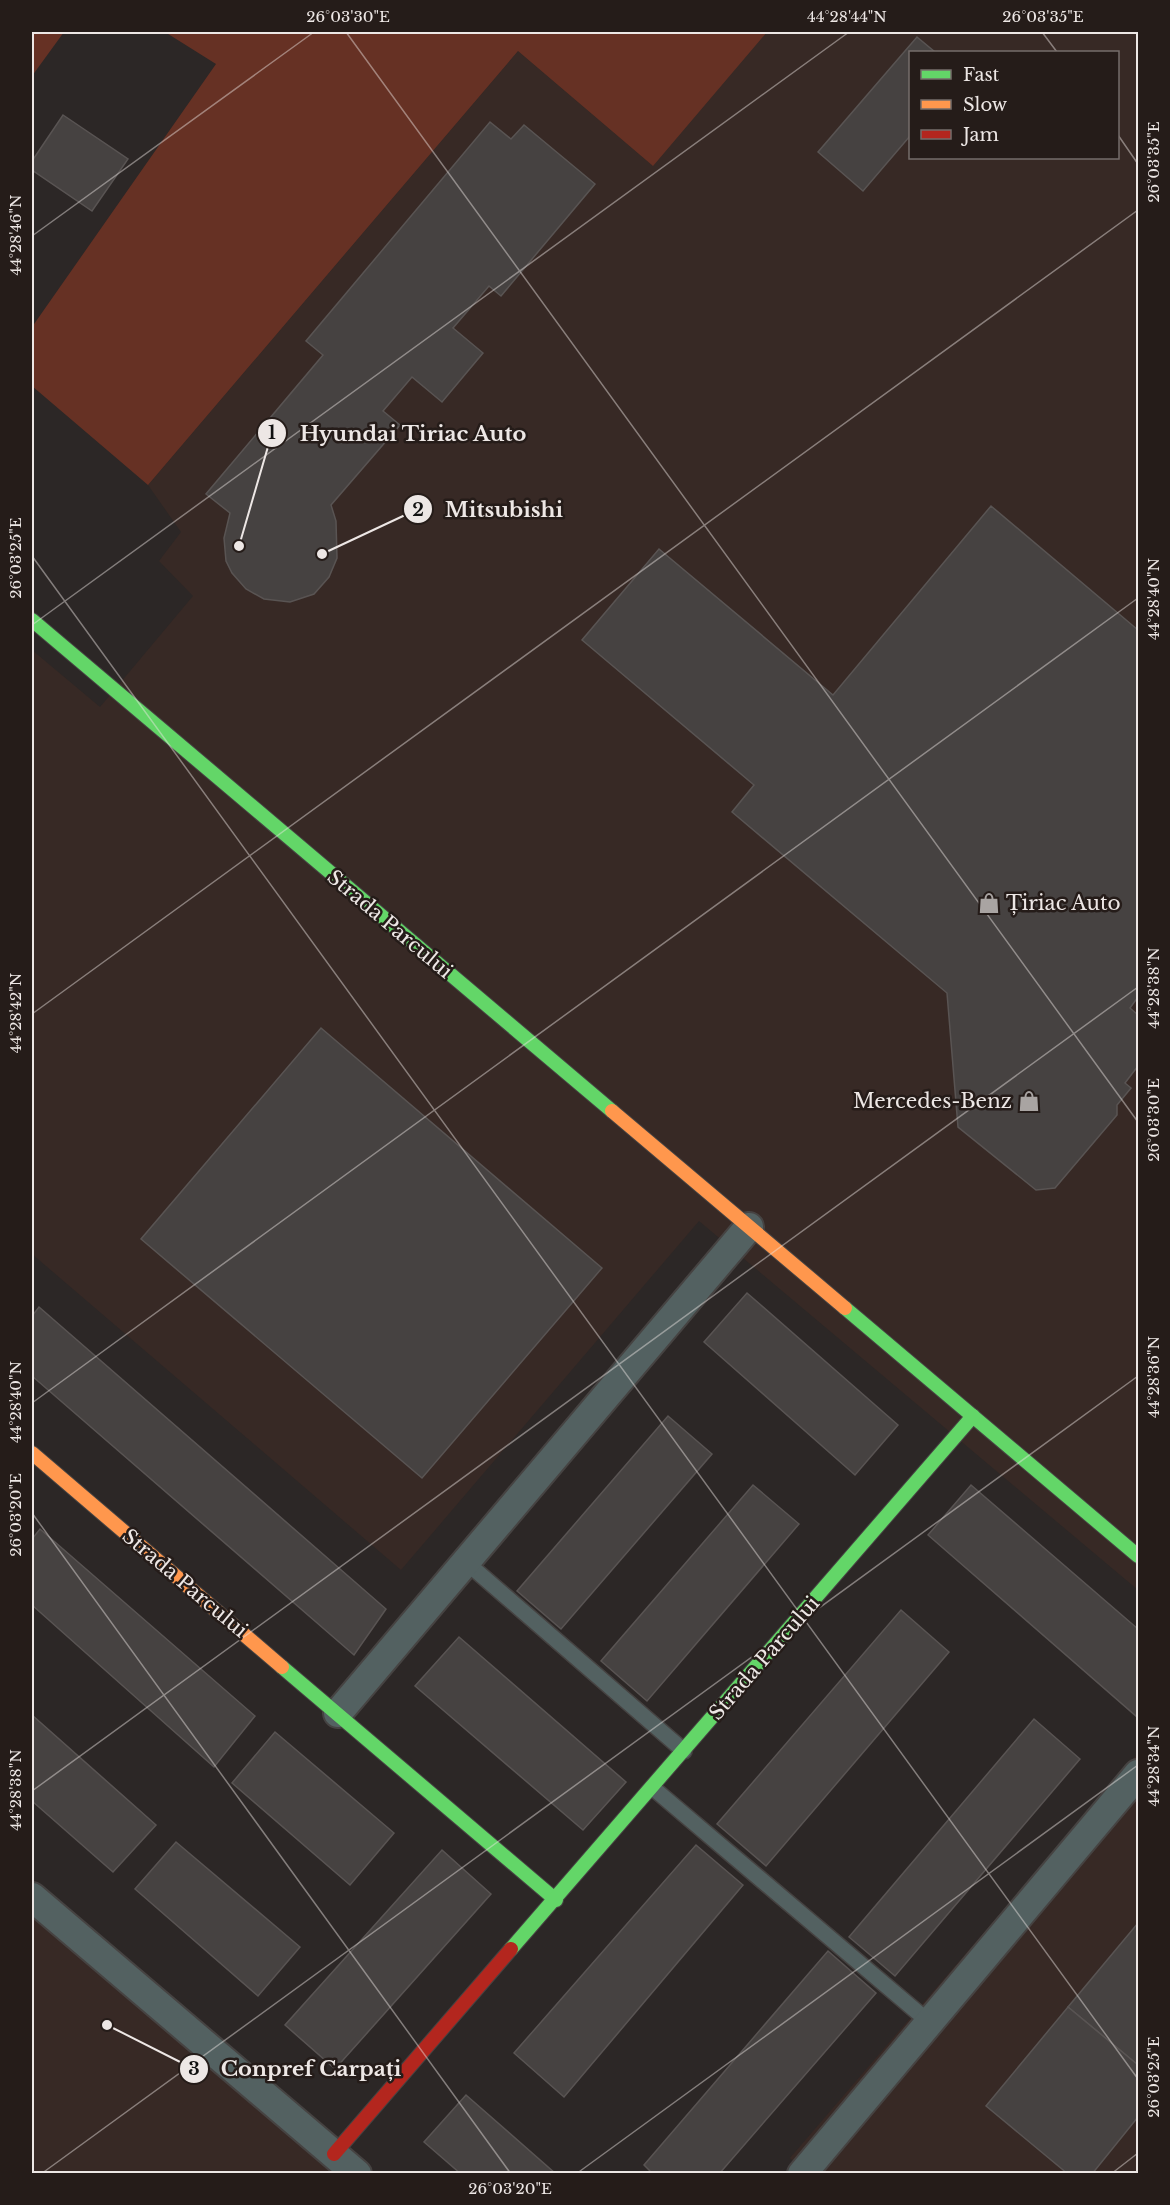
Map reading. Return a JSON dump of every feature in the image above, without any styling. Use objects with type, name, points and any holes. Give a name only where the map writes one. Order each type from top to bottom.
[{"type":"street","name":"Strada Parcului","points":[[32,620],[1138,1556]]},
{"type":"street","points":[[338,1713],[749,1227]]},
{"type":"street","name":"Strada Parcului","points":[[334,2154],[973,1416]]},
{"type":"street","name":"Strada Parcului","points":[[32,1453],[556,1900]]},
{"type":"street","points":[[802,2174],[1138,1774]]},
{"type":"street","points":[[32,1897],[357,2174]]},
{"type":"lane","points":[[465,1562],[684,1751]]},
{"type":"lane","points":[[653,1788],[929,2022]]},
{"type":"shaded area","points":[[32,32],[64,32],[32,76]]},
{"type":"shaded area","points":[[165,32],[767,32],[653,166],[518,51],[148,485],[32,386],[32,327],[216,64]]},
{"type":"shaded area","points":[[766,32],[1138,32],[1138,1590],[699,1221],[401,1570],[32,1254],[32,650],[100,707],[193,596],[159,561],[181,532],[148,485],[518,51],[652,165]]},
{"type":"shaded area","points":[[1138,1753],[1138,2173],[806,2174],[790,2158]]},
{"type":"shaded area","points":[[32,1897],[357,2173],[32,2173]]},
{"type":"building","points":[[917,37],[934,51],[909,51],[909,137],[863,191],[818,152]]},
{"type":"building","points":[[63,115],[128,159],[92,211],[32,170],[32,161]]},
{"type":"building","points":[[490,122],[511,139],[524,125],[595,184],[501,296],[489,286],[453,328],[483,353],[442,402],[412,377],[383,411],[400,425],[331,505],[336,521],[337,558],[329,577],[314,594],[290,602],[264,599],[246,589],[232,573],[226,561],[224,538],[230,513],[206,494],[323,355],[306,341]]},
{"type":"building","name":"Țiriac Auto","points":[[991,506],[1138,630],[1138,997],[1130,1008],[1138,1015],[1138,1066],[1125,1083],[1131,1088],[1117,1105],[1117,1115],[1055,1188],[1036,1190],[958,1127],[947,993],[732,812],[754,785],[582,640],[659,549],[833,695]]},
{"type":"building","points":[[321,1028],[602,1268],[422,1478],[141,1239]]},
{"type":"building","points":[[747,1293],[898,1425],[855,1475],[704,1342]]},
{"type":"building","points":[[39,1307],[386,1609],[354,1655],[32,1376],[32,1316]]},
{"type":"building","points":[[668,1416],[712,1454],[561,1629],[517,1591]]},
{"type":"building","points":[[753,1485],[799,1524],[647,1701],[601,1661]]},
{"type":"building","points":[[971,1485],[1138,1629],[1138,1713],[1136,1716],[928,1535]]},
{"type":"building","points":[[40,1529],[255,1716],[214,1767],[32,1605],[32,1539]]},
{"type":"building","points":[[901,1610],[949,1652],[766,1866],[717,1824]]},
{"type":"building","points":[[459,1637],[626,1782],[583,1830],[415,1686]]},
{"type":"building","points":[[32,1715],[156,1825],[113,1872],[32,1801]]},
{"type":"building","points":[[1034,1719],[1080,1759],[895,1976],[849,1937]]},
{"type":"building","points":[[275,1732],[394,1833],[350,1885],[232,1783]]},
{"type":"building","points":[[176,1842],[300,1947],[258,1996],[135,1889]]},
{"type":"building","points":[[696,1845],[743,1885],[564,2097],[514,2053]]},
{"type":"building","points":[[442,1850],[491,1894],[335,2069],[285,2025]]},
{"type":"building","points":[[1138,1923],[1138,2065],[1068,2007]]},
{"type":"building","points":[[828,1951],[876,1993],[719,2174],[653,2174],[644,2165]]},
{"type":"building","points":[[1068,2007],[1138,2065],[1138,2117],[1092,2174],[1068,2174],[986,2106]]},
{"type":"building","points":[[466,2095],[556,2174],[461,2174],[424,2142]]},
{"type":"traffic: fast","points":[[32,620],[612,1111]]},
{"type":"traffic: fast","points":[[845,1308],[1138,1556]]},
{"type":"traffic: fast","points":[[511,1949],[973,1416]]},
{"type":"traffic: fast","points":[[282,1667],[556,1900]]},
{"type":"traffic: slow","points":[[612,1111],[845,1308]]},
{"type":"traffic: slow","points":[[32,1453],[282,1667]]},
{"type":"traffic: jam","points":[[334,2154],[511,1949]]},
{"type":"place","name":"Hyundai Tiriac Auto","points":[[239,546]]},
{"type":"place","name":"Mitsubishi","points":[[322,554]]},
{"type":"place","name":"Țiriac Auto","points":[[989,903]]},
{"type":"place","name":"Mercedes-Benz","points":[[1029,1101]]},
{"type":"place","name":"Conpref Carpați","points":[[107,2025]]}]
